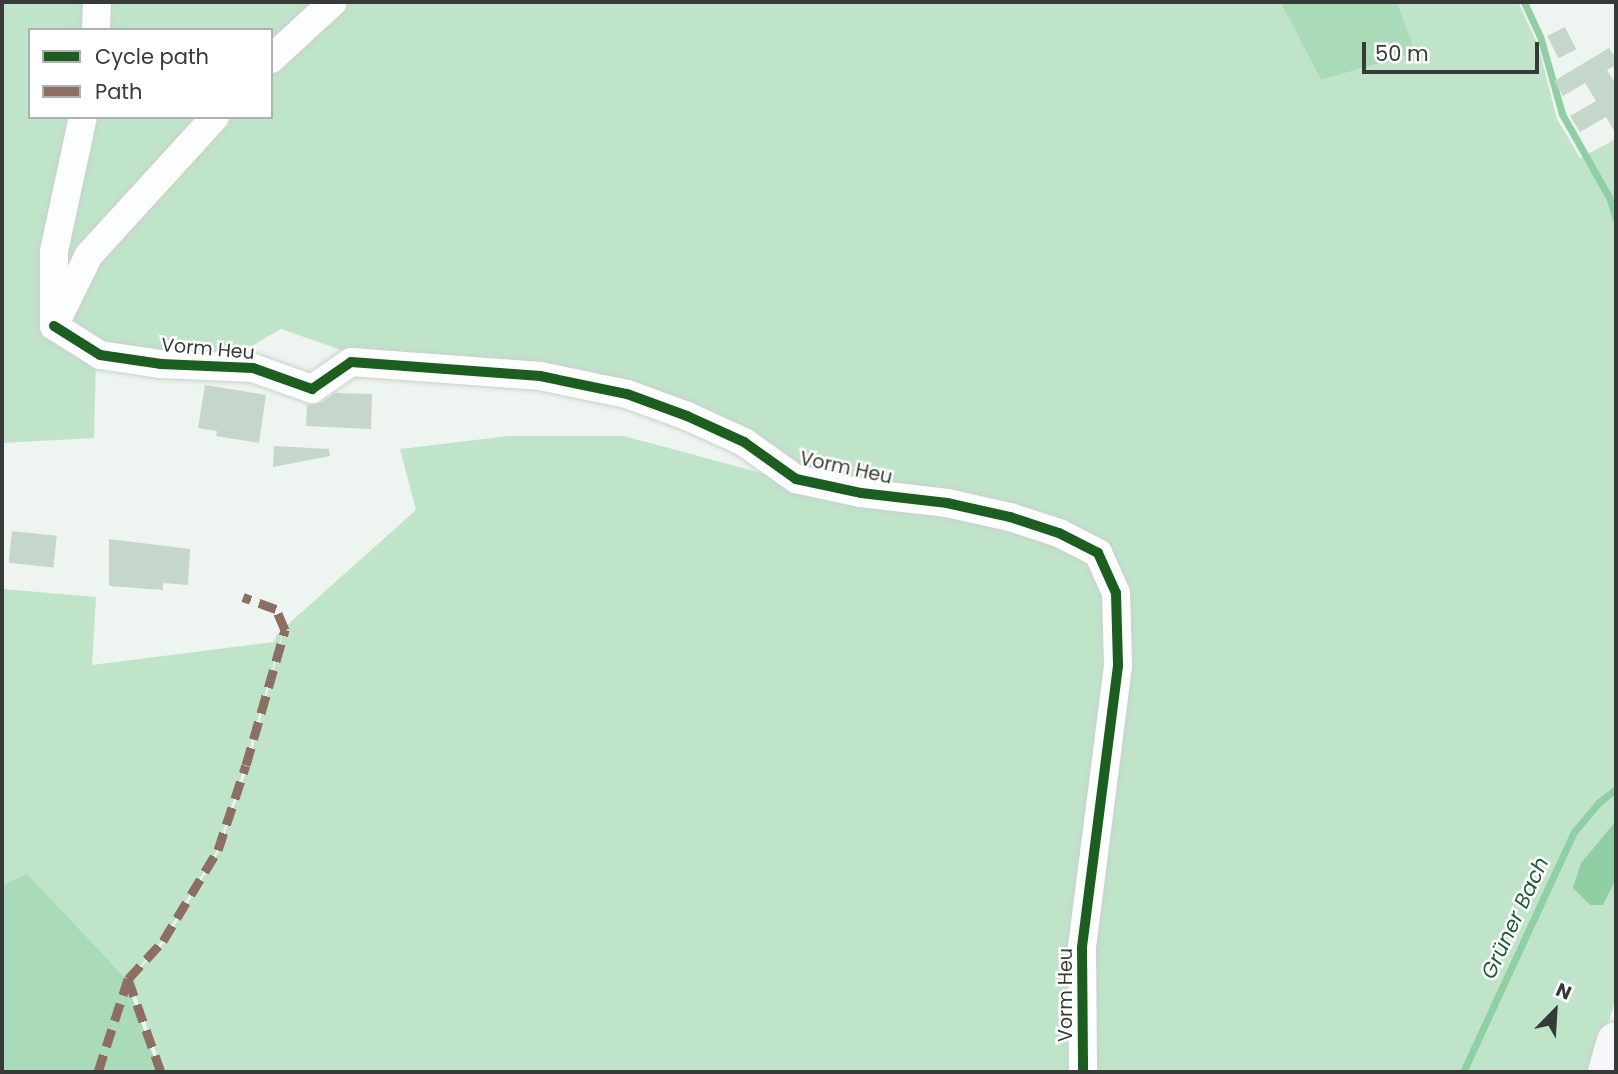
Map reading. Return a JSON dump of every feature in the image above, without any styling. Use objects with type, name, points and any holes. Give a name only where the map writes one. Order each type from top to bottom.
[{"type":"main road","points":[[1607,1072],[1616,1041]]},
{"type":"street","points":[[96,28],[97,2]]},
{"type":"street","points":[[273,57],[333,2]]},
{"type":"street","points":[[54,326],[54,251],[83,119]]},
{"type":"street","points":[[54,326],[89,255],[213,119]]},
{"type":"street","name":"Vorm Heu","points":[[54,326],[100,355],[161,363],[253,368],[312,389],[351,362],[540,376],[627,394],[687,416],[744,442],[796,479],[861,493],[947,503],[1010,517],[1059,533],[1098,553],[1116,593],[1118,666],[1082,948],[1083,1072]]},
{"type":"shaded area","points":[[2,2],[94,2],[93,28],[28,28],[28,119],[80,119],[49,328],[96,360],[94,438],[2,443]]},
{"type":"shaded area","points":[[102,2],[325,2],[273,50],[273,28],[101,28]]},
{"type":"shaded area","points":[[338,2],[1280,2],[1321,80],[1416,53],[1397,2],[1518,2],[1538,45],[1557,119],[1580,158],[1616,139],[1616,997],[1594,1072],[1086,1072],[1085,949],[1121,667],[1098,553],[796,476],[690,414],[347,352],[281,329],[223,363],[103,349],[62,323],[93,258],[218,119],[273,119],[273,63]]},
{"type":"shaded area","points":[[1280,2],[1397,2],[1416,53],[1321,80]]},
{"type":"shaded area","points":[[90,119],[207,119],[71,267],[62,254]]},
{"type":"shaded area","points":[[509,436],[624,436],[798,483],[946,508],[1090,555],[1112,593],[1080,1072],[163,1072],[130,979],[164,943],[219,851],[248,766],[285,627],[416,510],[400,449]]},
{"type":"shaded area","points":[[2,589],[96,597],[92,665],[274,642],[277,634],[283,631],[245,765],[217,850],[162,941],[126,982],[27,875],[2,885]]},
{"type":"shaded area","points":[[1616,821],[1616,879],[1603,905],[1590,905],[1573,888],[1581,863]]},
{"type":"shaded area","points":[[27,874],[125,978],[159,1072],[2,1072],[2,885]]},
{"type":"building","points":[[1565,27],[1576,49],[1559,58],[1547,36]]},
{"type":"building","points":[[1609,48],[1616,59],[1616,65],[1607,70],[1616,85],[1616,134],[1606,117],[1580,132],[1570,116],[1596,101],[1585,83],[1563,96],[1554,81]]},
{"type":"building","points":[[205,385],[266,395],[259,443],[216,436],[217,431],[198,428]]},
{"type":"building","points":[[335,393],[372,394],[371,429],[306,426],[307,405],[321,403]]},
{"type":"building","points":[[274,446],[329,449],[330,456],[273,467]]},
{"type":"building","points":[[12,531],[57,536],[53,568],[9,563]]},
{"type":"building","points":[[109,539],[190,549],[188,585],[163,583],[163,590],[109,586]]},
{"type":"waterway","name":"Grüner Bach","points":[[1524,2],[1540,36],[1562,114],[1609,197],[1616,218]]},
{"type":"waterway","name":"Grüner Bach","points":[[1463,1072],[1574,832],[1598,803],[1616,789]]},
{"type":"marked path","points":[[98,1072],[128,979],[163,941],[218,850],[246,765],[285,630],[276,609],[243,597]]},
{"type":"marked path","points":[[128,979],[161,1072]]},
{"type":"cycle path","points":[[54,326],[100,355],[161,364],[253,368],[312,389],[351,362],[540,376],[627,394],[687,416],[744,442],[796,479],[861,493],[947,503],[1010,517],[1059,533],[1098,553],[1116,593],[1118,666],[1082,948],[1083,1072]]}]
